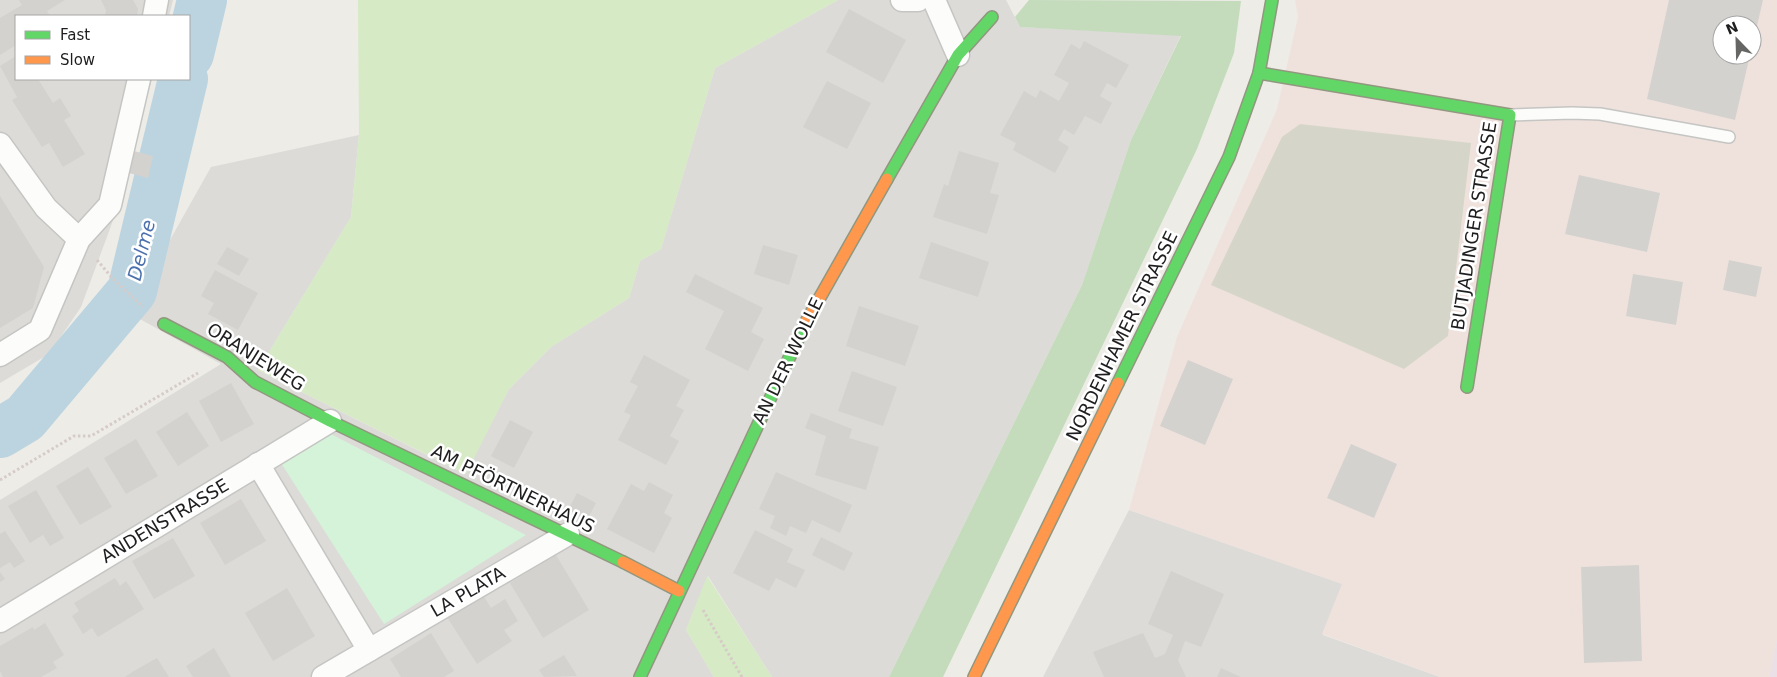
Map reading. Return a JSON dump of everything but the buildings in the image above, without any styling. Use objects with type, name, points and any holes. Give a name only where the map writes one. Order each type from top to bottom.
[{"type":"street","points":[[154,15],[157,0]]},
{"type":"street","points":[[902,0],[918,0]]},
{"type":"street","points":[[934,0],[958,55]]},
{"type":"street","name":"NORDENHAMER STRASSE","points":[[974,677],[1229,157],[1259,74],[1272,0]]},
{"type":"street","name":"AN DER WOLLE","points":[[640,677],[812,309],[958,55],[992,17]]},
{"type":"street","name":"BUTJADINGER STRASSE","points":[[1259,74],[1510,115],[1467,387]]},
{"type":"street","points":[[0,354],[40,330],[79,238],[110,205],[139,80]]},
{"type":"street","points":[[0,144],[46,208],[79,238]]},
{"type":"street","name":"ORANJEWEG","points":[[164,324],[227,357],[255,382],[330,421]]},
{"type":"street","name":"AM PFÖRTNERHAUS","points":[[330,421],[568,534],[679,591]]},
{"type":"street","name":"ANDENSTRASSE","points":[[0,621],[330,421]]},
{"type":"street","points":[[258,464],[369,650]]},
{"type":"street","name":"LA PLATA","points":[[323,677],[568,534]]},
{"type":"lane","points":[[1510,115],[1600,114],[1729,136]]},
{"type":"path","points":[[114,280],[146,310]]},
{"type":"path","points":[[0,480],[74,436],[91,436],[227,357]]},
{"type":"path","points":[[679,591],[702,610],[742,677]]},
{"type":"shaded area","points":[[0,0],[173,0],[169,15],[15,15],[15,80],[152,80],[115,215],[81,307],[49,354],[0,383]]},
{"type":"shaded area","points":[[838,0],[1006,0],[1020,27],[1181,35],[1131,140],[1082,285],[889,677],[772,677],[708,576],[686,630],[714,677],[0,677],[0,500],[221,364],[129,313],[211,167],[359,135],[351,217],[258,370],[465,474],[509,389],[551,347],[629,298],[640,261],[661,249],[715,68]]},
{"type":"shaded area","points":[[1295,0],[1777,0],[1777,640],[1769,677],[1440,677],[1322,634],[1342,584],[1129,510],[1177,337],[1277,109],[1298,17]]},
{"type":"shaded area","points":[[1300,124],[1471,143],[1448,336],[1404,369],[1211,285],[1282,137]]},
{"type":"shaded area","points":[[1129,510],[1343,584],[1323,635],[1440,677],[1043,677]]},
{"type":"shaded area","points":[[1777,640],[1777,677],[1769,677]]},
{"type":"green space","points":[[358,0],[838,0],[715,68],[661,249],[640,261],[629,298],[551,347],[509,389],[466,474],[258,370],[351,217],[359,135]]},
{"type":"green space","points":[[1029,0],[1241,1],[1234,53],[1197,149],[943,677],[889,677],[1082,285],[1131,140],[1181,36],[1020,27],[1015,17]]},
{"type":"green space","points":[[329,433],[526,535],[384,624],[281,463]]},
{"type":"green space","points":[[707,576],[772,677],[714,677],[686,630]]},
{"type":"waterway","name":"Delme","points":[[190,50],[202,0]]},
{"type":"waterway","name":"Delme","points":[[0,433],[25,418],[132,291],[183,80]]},
{"type":"traffic: fast","points":[[1118,383],[1229,157],[1259,73],[1272,0]]},
{"type":"traffic: fast","points":[[887,179],[958,55],[992,17]]},
{"type":"traffic: fast","points":[[1259,73],[1510,115],[1467,387]]},
{"type":"traffic: fast","points":[[640,677],[806,322]]},
{"type":"traffic: fast","points":[[164,324],[227,357],[255,382],[330,421],[623,562]]},
{"type":"traffic: slow","points":[[806,322],[887,179]]},
{"type":"traffic: slow","points":[[974,677],[1118,383]]},
{"type":"traffic: slow","points":[[623,562],[679,591]]}]
